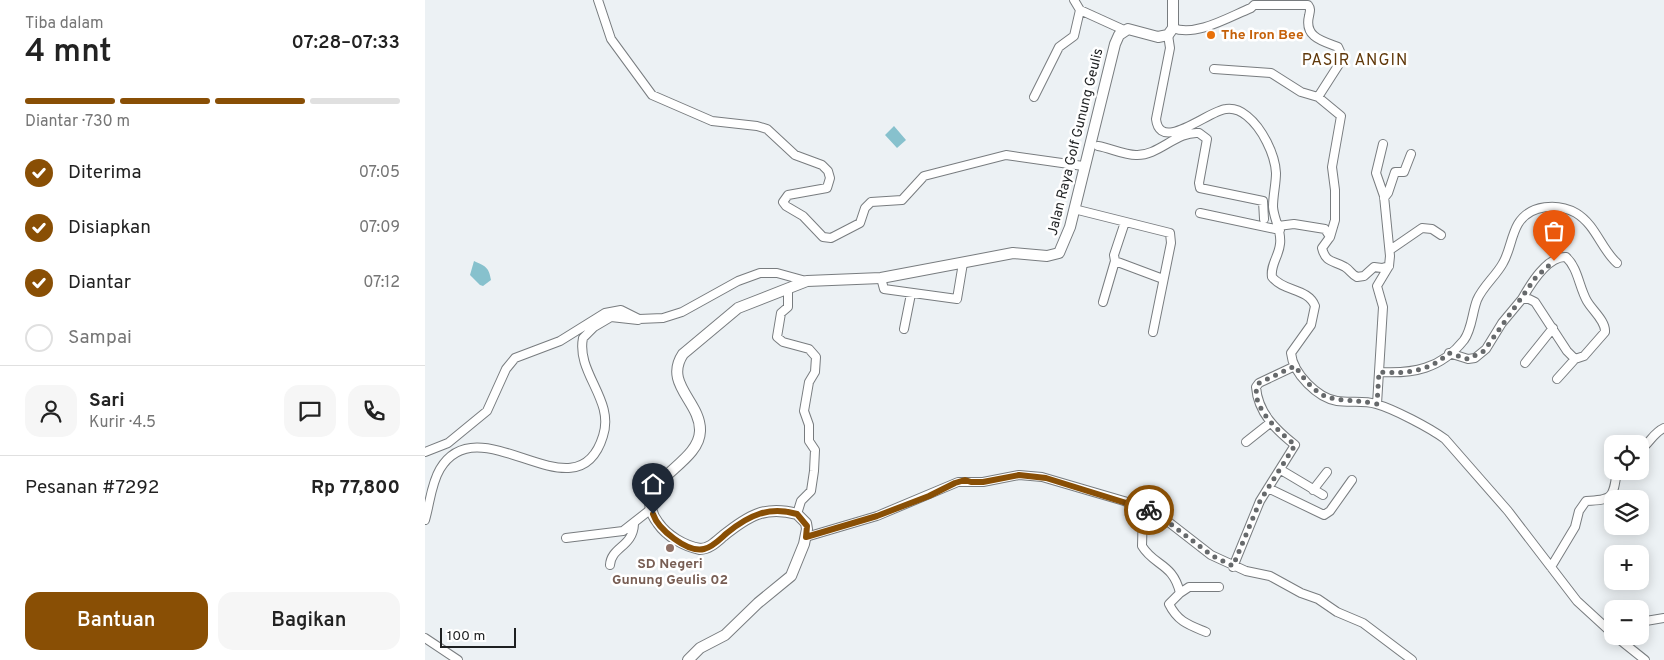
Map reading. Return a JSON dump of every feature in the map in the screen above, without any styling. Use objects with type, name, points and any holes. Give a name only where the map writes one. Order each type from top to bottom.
[{"type":"main road","points":[[1124,30],[1158,37],[1170,32],[1173,0]]},
{"type":"main road","name":"Jalan Raya Golf Gunung Geulis","points":[[651,509],[652,497],[657,486],[691,454],[699,436],[698,415],[677,378],[681,356],[734,310],[807,281],[881,278],[1013,253],[1043,256],[1057,254],[1065,241],[1074,209],[1083,166],[1115,44],[1124,30]]},
{"type":"main road","points":[[651,509],[655,520],[665,532],[690,546],[700,549],[711,545],[738,524],[760,513],[776,510],[797,514],[807,526],[806,537],[788,579],[758,603],[720,639],[700,648],[692,659]]},
{"type":"street","points":[[598,0],[611,39],[652,95],[712,121],[757,126],[767,129],[787,150],[795,155],[815,161],[827,169],[830,182],[827,188],[788,195],[783,202],[785,206],[803,216],[823,237],[831,238],[860,224],[865,208],[871,202],[902,200],[920,179],[948,168],[1011,154],[1083,166]]},
{"type":"street","points":[[1074,0],[1081,10],[1124,30]]},
{"type":"street","points":[[1318,97],[1343,58],[1338,47],[1319,41],[1310,31],[1307,24],[1309,6],[1254,2],[1251,8],[1200,28],[1182,32],[1170,32],[1170,48],[1156,119],[1159,129],[1169,133],[1175,132],[1224,108],[1239,111],[1247,116],[1263,136],[1275,163],[1273,207],[1281,244],[1273,264],[1273,277],[1282,286],[1309,296],[1315,306],[1311,325],[1291,353],[1295,366],[1312,387],[1329,398],[1377,404],[1433,430],[1449,442],[1508,511],[1577,601],[1604,626]]},
{"type":"street","points":[[1034,97],[1059,47],[1074,36],[1081,10]]},
{"type":"street","points":[[1214,69],[1271,73],[1301,92],[1318,97],[1341,116],[1332,167],[1335,190],[1335,220],[1330,237],[1322,248],[1331,262],[1345,267],[1355,277],[1362,277],[1374,267],[1382,268],[1389,266]]},
{"type":"street","points":[[1098,146],[1136,155],[1193,132],[1205,136],[1207,142],[1199,183],[1200,188],[1263,201],[1264,219]]},
{"type":"street","points":[[1169,133],[1171,142]]},
{"type":"street","points":[[1377,404],[1383,307],[1377,286],[1389,266],[1390,250],[1385,198],[1376,173],[1377,161],[1383,144]]},
{"type":"street","points":[[1385,198],[1395,172],[1404,172],[1411,154]]},
{"type":"street","points":[[1379,372],[1400,374],[1420,371],[1436,364],[1466,337],[1479,297],[1503,263],[1518,224],[1533,212],[1552,206],[1575,212],[1590,225],[1607,252],[1617,263]]},
{"type":"street","points":[[1074,209],[1170,233],[1171,243],[1153,332]]},
{"type":"street","points":[[1200,213],[1279,228],[1294,224],[1323,228],[1327,230],[1330,237]]},
{"type":"street","points":[[1103,302],[1115,261],[1114,255],[1125,222]]},
{"type":"street","points":[[1390,250],[1422,228],[1432,229],[1441,236]]},
{"type":"street","points":[[1449,353],[1468,359],[1483,352],[1544,268],[1559,257],[1568,259],[1585,298],[1605,330],[1583,357],[1575,359],[1557,379]]},
{"type":"street","points":[[1115,261],[1163,279]]},
{"type":"street","points":[[881,278],[884,289],[957,299],[963,263]]},
{"type":"street","points":[[425,520],[439,469],[453,456],[465,449],[474,446],[492,448],[550,467],[572,467],[591,457],[603,438],[605,412],[586,364],[583,338],[594,327],[611,317],[633,321],[663,318],[682,312],[738,281],[760,272],[777,273],[807,281]]},
{"type":"street","points":[[788,289],[788,307],[781,313],[777,337],[783,342],[809,349],[815,357],[815,372],[809,382],[804,411],[809,425],[809,442],[815,450],[814,471],[811,491],[801,501],[797,514]]},
{"type":"street","points":[[904,330],[911,294]]},
{"type":"street","points":[[1521,299],[1533,300],[1567,351],[1575,359]]},
{"type":"street","points":[[425,452],[448,443],[487,411],[506,369],[518,356],[560,341],[610,311],[621,310],[645,320]]},
{"type":"street","points":[[1525,363],[1553,328]]},
{"type":"street","points":[[1233,566],[1260,501],[1295,445],[1270,423],[1259,402],[1256,387],[1259,383],[1295,366]]},
{"type":"street","points":[[1245,442],[1270,423]]},
{"type":"street","points":[[1649,443],[1654,433],[1664,428]]},
{"type":"street","points":[[1281,470],[1323,495]]},
{"type":"street","points":[[1313,490],[1327,472]]},
{"type":"street","points":[[806,537],[877,516],[965,480],[983,482],[1019,475],[1046,478],[1124,501],[1157,514],[1206,552],[1233,566],[1265,574],[1301,594],[1318,599],[1341,614],[1363,624],[1412,660]]},
{"type":"street","points":[[1268,488],[1324,515],[1330,511],[1352,480]]},
{"type":"street","points":[[1551,567],[1575,527],[1582,505],[1586,501],[1602,501],[1609,498],[1615,488],[1616,480]]},
{"type":"street","points":[[566,538],[623,531],[651,509]]},
{"type":"street","points":[[1143,509],[1142,546],[1174,576],[1180,593]]},
{"type":"street","points":[[609,565],[612,555],[627,544],[633,533],[634,524]]},
{"type":"street","points":[[1206,632],[1183,623],[1169,604],[1180,593],[1191,587],[1219,588]]},
{"type":"street","points":[[1649,620],[1664,618]]},
{"type":"street","points":[[425,638],[459,660]]},
{"type":"street","points":[[1626,645],[1645,660]]},
{"type":"water","points":[[894,126],[906,140],[897,148],[885,135]]},
{"type":"water","points":[[474,261],[484,266],[489,272],[491,280],[483,286],[470,275]]},
{"type":"way so far","points":[[1149,510],[1163,518],[1206,552],[1233,566],[1260,501],[1295,445],[1276,430],[1266,417],[1257,394],[1256,387],[1259,383],[1295,366],[1312,387],[1329,398],[1339,401],[1377,404],[1379,372],[1404,374],[1419,371],[1436,364],[1449,353],[1468,359],[1475,358],[1483,352],[1536,277],[1554,261]]},
{"type":"place","name":"The Iron Bee","points":[[1211,35]]},
{"type":"place","name":"SD Negeri Gunung Geulis 02","points":[[670,548]]},
{"type":"district","name":"PASIR ANGIN","points":[[1355,61]]},
{"type":"route","points":[[653,514],[660,527],[672,537],[690,546],[703,549],[738,524],[750,517],[765,512],[776,510],[797,514],[806,522],[806,537],[877,516],[965,480],[983,482],[1019,475],[1046,478],[1149,510]]}]
